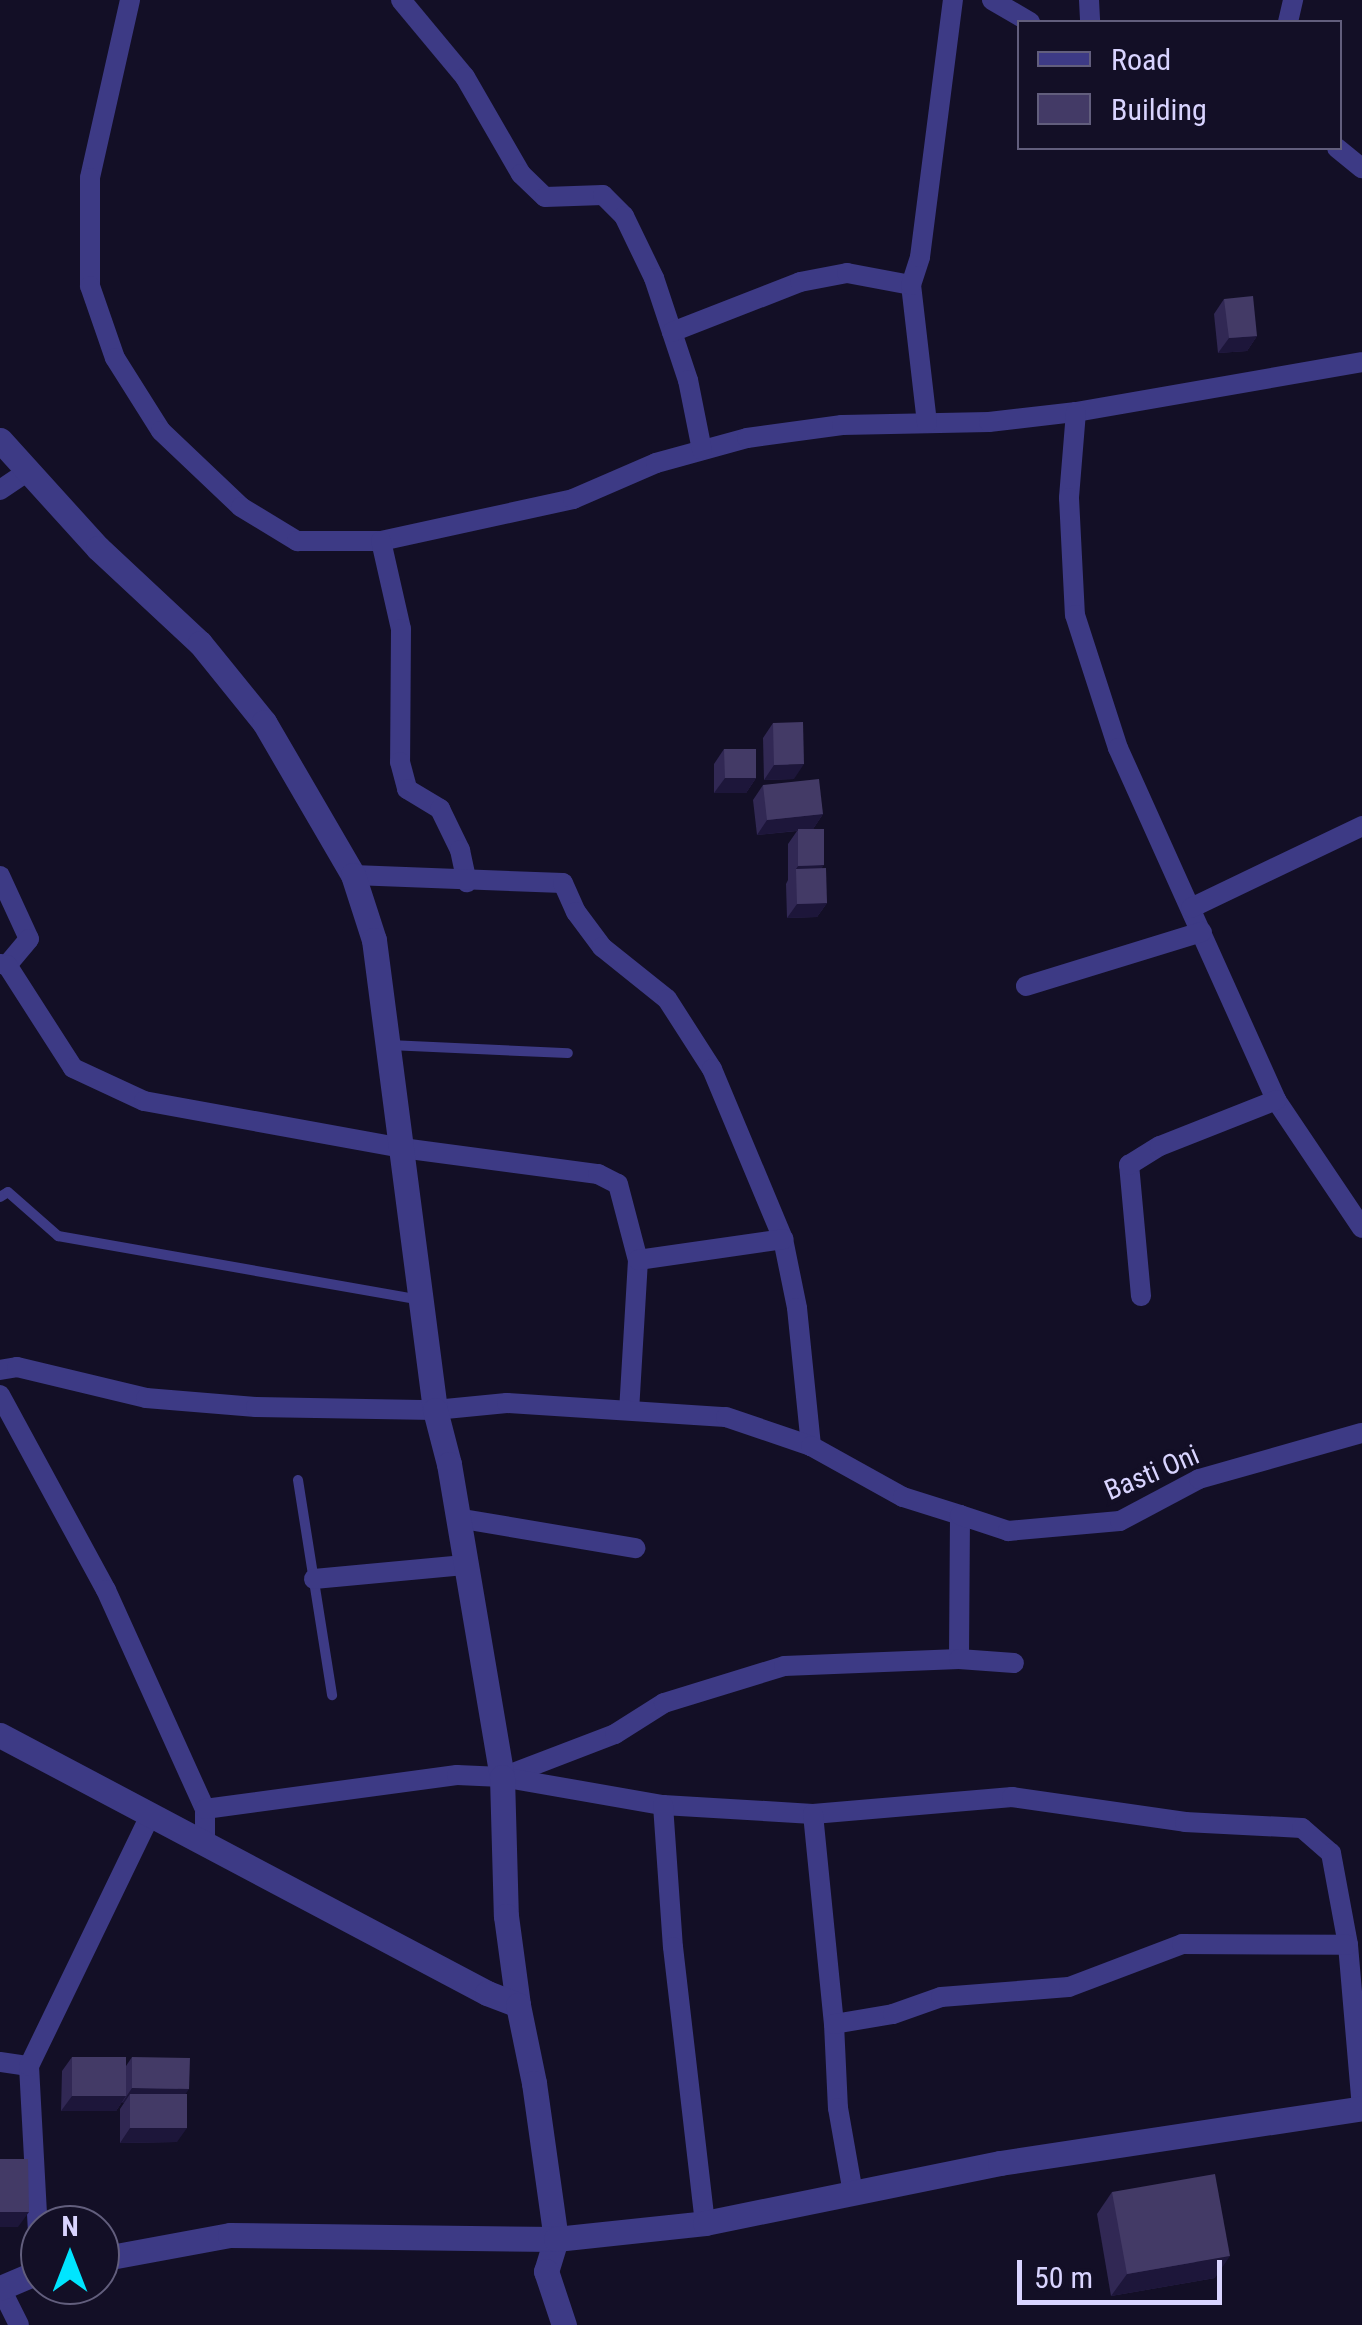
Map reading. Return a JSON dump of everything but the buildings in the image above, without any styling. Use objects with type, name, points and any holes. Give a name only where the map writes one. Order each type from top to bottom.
[{"type":"street","points":[[130,0],[90,178],[90,286],[115,358],[161,432],[242,507],[298,541],[381,541],[574,499],[656,463],[748,438],[842,425],[1076,412],[1362,362]]},
{"type":"street","points":[[401,0],[465,77],[521,174],[545,197],[603,195],[624,216],[654,278],[688,380],[702,450]]},
{"type":"street","points":[[928,423],[911,285],[920,257],[953,0]]},
{"type":"street","points":[[992,0],[1027,20]]},
{"type":"street","points":[[1340,150],[1362,168]]},
{"type":"street","points":[[672,332],[800,282],[847,273],[911,285]]},
{"type":"street","points":[[1076,412],[1069,498],[1075,615],[1118,748],[1276,1100],[1362,1228]]},
{"type":"street","points":[[0,440],[98,548],[200,643],[264,722],[353,874],[374,940],[435,1410],[502,1778],[506,1916],[556,2240],[546,2271],[564,2325]]},
{"type":"street","points":[[0,490],[28,471]]},
{"type":"street","points":[[381,541],[401,629],[400,762],[407,789],[440,808],[460,850],[466,882]]},
{"type":"street","points":[[1191,908],[1362,826]]},
{"type":"street","points":[[353,874],[466,882],[563,883],[576,912],[602,947],[667,999],[712,1069],[783,1238],[797,1308],[811,1446]]},
{"type":"street","points":[[0,876],[29,939],[3,964],[73,1068],[144,1101],[402,1148],[598,1174],[618,1184],[638,1260],[629,1410]]},
{"type":"street","points":[[1026,986],[1202,932]]},
{"type":"street","points":[[1141,1296],[1129,1166],[1160,1146],[1276,1100]]},
{"type":"street","points":[[638,1260],[783,1238]]},
{"type":"street","name":"Basti Oni","points":[[0,1370],[17,1367],[146,1398],[256,1406],[435,1410],[507,1404],[726,1417],[811,1446],[903,1497],[1008,1531],[1120,1521],[1198,1479],[1362,1433]]},
{"type":"street","points":[[0,1396],[106,1590],[204,1810],[206,1843]]},
{"type":"street","points":[[959,1660],[960,1514]]},
{"type":"street","points":[[456,1518],[635,1548]]},
{"type":"street","points":[[314,1579],[464,1565]]},
{"type":"street","points":[[502,1778],[615,1734],[664,1703],[784,1666],[959,1660],[1014,1663]]},
{"type":"street","points":[[0,1735],[487,1993],[518,2005]]},
{"type":"street","points":[[120,2256],[230,2235],[556,2240],[705,2223],[1000,2163],[1362,2108],[1348,1946],[1331,1853],[1302,1828],[1186,1822],[1012,1797],[813,1814],[663,1806],[502,1778],[458,1775],[204,1810]]},
{"type":"street","points":[[663,1806],[673,1947],[705,2223]]},
{"type":"street","points":[[36,2205],[28,2066],[151,1814]]},
{"type":"street","points":[[813,1814],[834,2024],[838,2108],[852,2193]]},
{"type":"street","points":[[834,2024],[893,2014],[942,1997],[1069,1986],[1182,1944],[1348,1946]]},
{"type":"street","points":[[0,2062],[28,2066]]},
{"type":"street","points":[[0,2287],[20,2325]]},
{"type":"lane","points":[[390,1045],[568,1053]]},
{"type":"lane","points":[[0,1197],[8,1192],[58,1236],[422,1300]]},
{"type":"lane","points":[[298,1480],[332,1695]]}]
